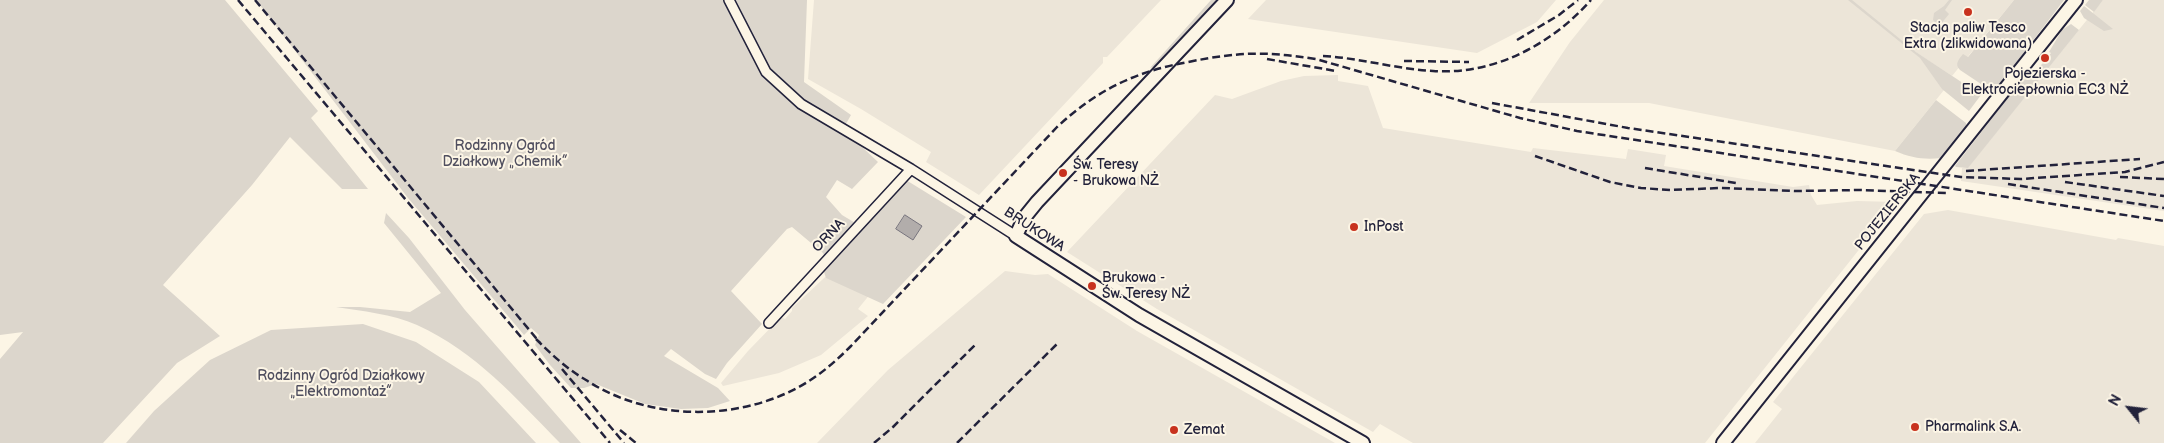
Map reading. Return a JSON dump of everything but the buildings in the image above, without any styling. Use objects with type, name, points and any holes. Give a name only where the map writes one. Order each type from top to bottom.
[{"type":"street","name":"BRUKOWA","points":[[730,0],[766,72],[801,104],[911,169],[1139,315],[1363,443]]},
{"type":"street","points":[[1016,236],[1024,218],[1037,202],[1227,0]]},
{"type":"street","name":"POJEZIERSKA","points":[[1723,443],[2076,0]]},
{"type":"street","name":"ORNA","points":[[769,323],[911,169]]},
{"type":"shaded area","points":[[814,0],[1161,0],[1107,57],[1103,57],[1103,63],[979,195],[926,162],[931,152],[808,79]]},
{"type":"shaded area","points":[[1266,0],[1556,0],[1537,22],[1477,53],[1248,19]]},
{"type":"shaded area","points":[[1604,0],[2014,0],[1952,76],[1908,47],[1923,60],[1944,90],[1895,151],[1649,103],[1529,103],[1570,42]]},
{"type":"shaded area","points":[[2103,0],[2164,0],[2164,211],[1961,181],[1962,168],[1968,167]]},
{"type":"shaded area","points":[[1338,75],[1338,81],[1368,86],[1383,128],[1531,152],[1533,148],[1626,159],[1628,149],[1666,155],[1664,166],[1793,187],[1809,185],[1811,195],[1817,205],[1857,201],[1897,202],[1705,443],[1413,443],[1380,424],[1373,432],[1157,309],[1067,252],[1215,95],[1232,99],[1281,81],[1304,76]]},
{"type":"shaded area","points":[[1948,210],[2116,240],[2118,238],[2164,246],[2164,443],[1755,443],[1782,409],[1773,402],[1924,214]]},
{"type":"shaded area","points":[[905,215],[922,226],[913,240],[896,229]]},
{"type":"shaded area","points":[[838,265],[871,293],[858,309],[868,316],[821,355],[779,373],[723,386],[721,383],[748,351],[781,317],[785,319],[792,311],[792,308]]},
{"type":"shaded area","points":[[1005,271],[1035,275],[1048,274],[1137,331],[1335,443],[817,443],[888,370]]},
{"type":"green space","points":[[0,0],[225,0],[318,111],[311,118],[368,189],[342,189],[290,137],[252,185],[163,285],[220,336],[177,363],[103,443],[0,443],[0,359],[23,332],[0,335]]},
{"type":"green space","name":"Rodzinny Ogród Działkowy „Chemik”","points":[[256,0],[807,0],[804,82],[851,115],[843,129],[878,162],[852,189],[837,180],[826,197],[842,215],[862,227],[906,180],[966,217],[883,304],[826,278],[823,269],[827,263],[823,253],[792,227],[787,229],[731,291],[762,324],[727,363],[716,379],[705,374],[671,349],[664,356],[718,388],[730,401],[708,408],[681,409],[645,404],[596,384],[584,388],[571,388],[535,345],[539,335],[531,328],[524,335],[408,198]]},
{"type":"green space","points":[[1211,0],[1218,0],[1155,66],[1150,68]]},
{"type":"green space","points":[[1848,0],[1852,0],[1916,52],[1981,95],[1969,111],[1942,89],[1920,58]]},
{"type":"green space","points":[[1949,0],[1952,0],[1945,10],[1949,14],[1940,25],[1937,24],[1933,20],[1934,13]]},
{"type":"green space","points":[[2014,0],[2064,0],[2003,80],[1999,84],[1987,88],[1960,70],[1957,66],[1958,62],[1963,54],[1968,57]]},
{"type":"green space","points":[[2089,0],[2103,0],[2094,12],[2085,5]]},
{"type":"green space","points":[[2084,6],[2113,29],[2104,31],[2084,18],[2080,11]]},
{"type":"green space","points":[[2071,24],[2079,30],[1968,168],[1956,167],[2017,86],[2035,69],[2037,70],[2051,53],[2049,52],[2062,30]]},
{"type":"green space","points":[[1936,100],[1966,123],[1966,128],[1941,158],[1918,158],[1895,151]]},
{"type":"green space","points":[[386,213],[409,238],[465,310],[581,443],[560,443],[477,362],[438,336],[417,325],[397,318],[336,307],[360,307],[410,312],[441,293],[384,223]]},
{"type":"green space","name":"Rodzinny Ogród Działkowy „Elektromontaż”","points":[[363,324],[416,342],[479,382],[536,443],[126,443],[154,411],[210,360],[271,330]]},
{"type":"railway","points":[[238,0],[610,443]]},
{"type":"railway","points":[[255,0],[541,344]]},
{"type":"railway","points":[[1517,40],[1559,15],[1578,0]]},
{"type":"railway","points":[[1323,56],[1433,71],[1456,71],[1478,68],[1520,54],[1540,43],[1558,31],[1591,0]]},
{"type":"railway","points":[[536,339],[579,376],[610,393],[636,403],[690,412],[746,407],[772,399],[812,379],[845,352],[1057,127],[1072,114],[1102,93],[1133,77],[1169,66],[1222,56],[1266,54],[1316,59],[1520,118],[1577,131],[2164,221]]},
{"type":"railway","points":[[1267,59],[1336,71]]},
{"type":"railway","points":[[1404,61],[1469,62]]},
{"type":"railway","points":[[1492,103],[1628,128],[1961,177],[2021,179],[2125,172],[2164,162]]},
{"type":"railway","points":[[1535,156],[1610,182],[1641,188],[1670,190],[1721,188],[1797,191],[1859,190],[1946,193]]},
{"type":"railway","points":[[1966,171],[2140,159]]},
{"type":"railway","points":[[1645,168],[1736,183]]},
{"type":"railway","points":[[2120,177],[2164,179]]},
{"type":"railway","points":[[2065,182],[2164,196]]},
{"type":"railway","points":[[2008,184],[2164,208]]},
{"type":"railway","points":[[874,443],[893,427],[976,344]]},
{"type":"railway","points":[[957,443],[1057,344]]},
{"type":"railway","points":[[562,369],[624,443]]},
{"type":"railway","points":[[620,430],[636,443]]},
{"type":"place","name":"Stacja paliw Tesco Extra (zlikwidowana)","points":[[1968,12]]},
{"type":"place","name":"Pojezierska - Elektrociepłownia EC3 NŻ","points":[[2045,58]]},
{"type":"place","name":"Św. Teresy - Brukowa NŻ","points":[[1063,173]]},
{"type":"place","name":"InPost","points":[[1354,227]]},
{"type":"place","name":"Brukowa - Św. Teresy NŻ","points":[[1092,286]]},
{"type":"place","name":"Pharmalink S.A.","points":[[1915,427]]},
{"type":"place","name":"Zemat","points":[[1174,430]]}]
